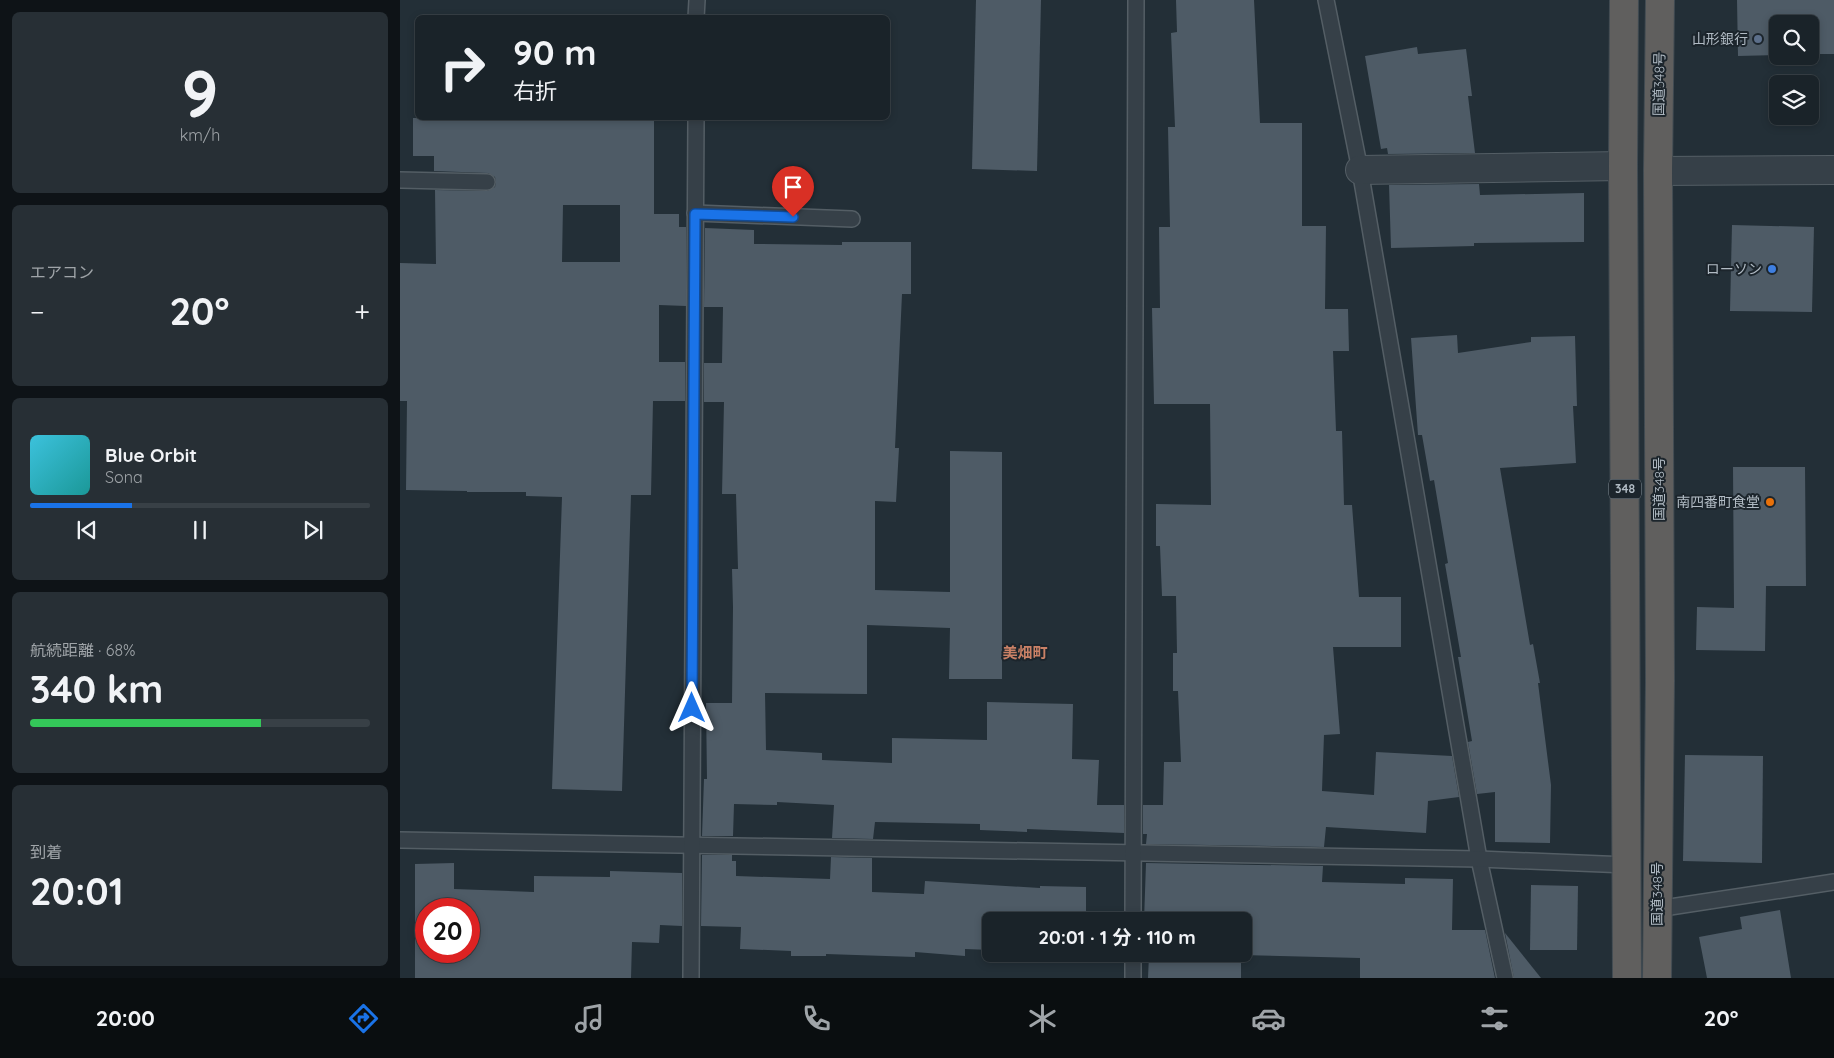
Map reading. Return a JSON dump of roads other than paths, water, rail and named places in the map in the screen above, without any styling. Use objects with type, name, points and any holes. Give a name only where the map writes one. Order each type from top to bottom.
[{"type":"highway","name":"348","points":[[1624,0],[1623,166],[1627,978]]},
{"type":"highway","name":"国道348号","points":[[1658,978],[1660,681],[1658,171],[1660,0]]},
{"type":"street","points":[[1360,170],[1623,166]]},
{"type":"street","points":[[1658,171],[1834,170]]},
{"type":"lane","points":[[696,0],[696,15]]},
{"type":"lane","points":[[1133,912],[1136,0]]},
{"type":"lane","points":[[1326,0],[1360,170],[1479,859],[1505,978]]},
{"type":"lane","points":[[691,978],[696,120]]},
{"type":"lane","points":[[400,180],[487,182]]},
{"type":"lane","points":[[695,214],[852,219]]},
{"type":"lane","points":[[400,840],[1479,859],[1627,865]]},
{"type":"lane","points":[[1657,909],[1834,882]]},
{"type":"lane","points":[[1133,962],[1133,978]]},
{"type":"place","name":"山形銀行","points":[[1758,39]]},
{"type":"place","name":"ローソン","points":[[1772,269]]},
{"type":"place","name":"南四番町食堂","points":[[1770,502]]},
{"type":"district","name":"美畑町","points":[[1025,653]]}]
